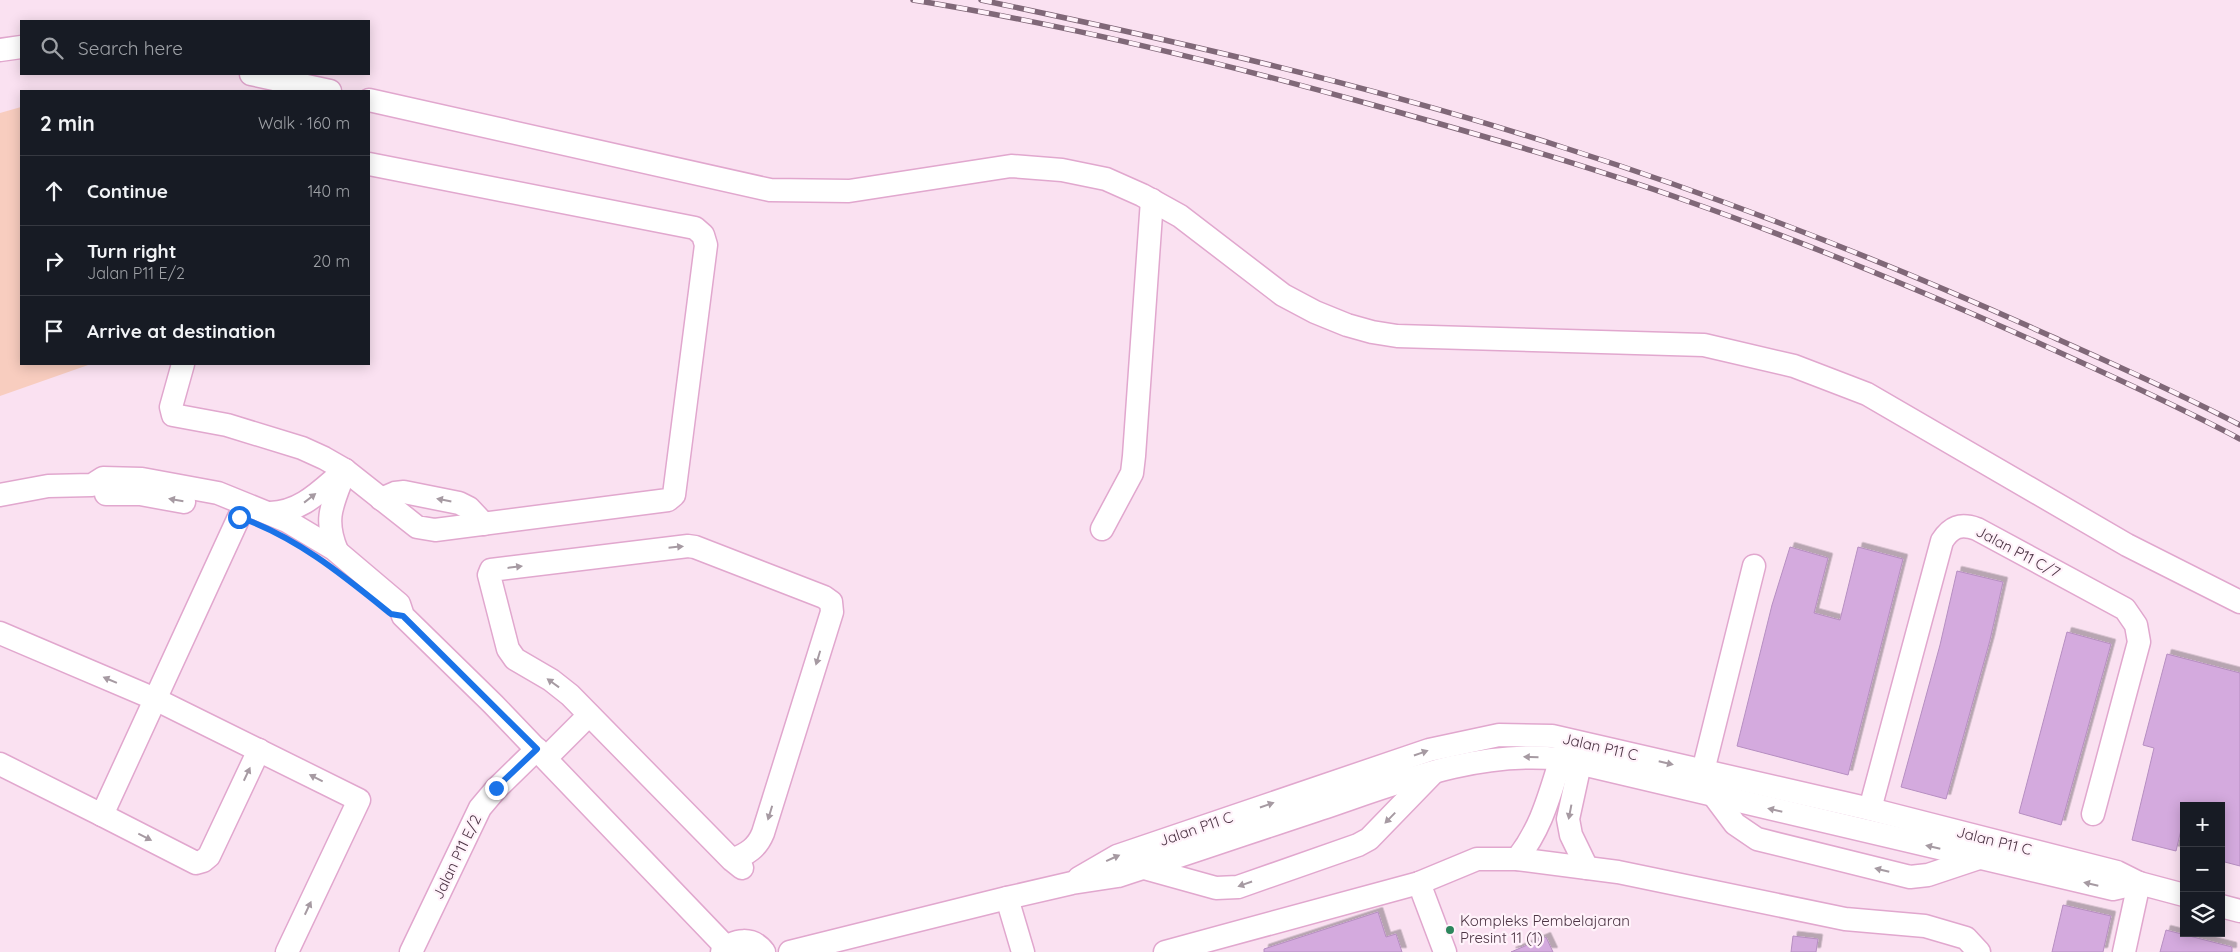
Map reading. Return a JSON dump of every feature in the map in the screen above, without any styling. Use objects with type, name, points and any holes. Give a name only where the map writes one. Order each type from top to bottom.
[{"type":"street","points":[[0,50],[20,47]]},
{"type":"street","points":[[256,75],[325,90]]},
{"type":"street","points":[[370,100],[770,190],[849,191],[1011,166],[1062,170],[1106,180],[1152,200],[1180,216],[1283,295],[1323,315],[1372,332],[1397,336],[1704,345],[1794,366],[1867,394],[2127,545],[2240,602]]},
{"type":"street","points":[[182,365],[171,407],[173,415],[228,425],[317,454],[345,470],[417,527],[435,530],[484,524],[668,500],[674,495],[706,245],[703,235],[695,228],[370,164]]},
{"type":"street","points":[[1102,530],[1128,481],[1134,456],[1152,200]]},
{"type":"street","points":[[270,513],[285,513],[301,505],[345,470]]},
{"type":"street","points":[[337,551],[331,537],[329,521],[345,470]]},
{"type":"street","points":[[0,495],[48,486],[92,485],[103,478],[142,479],[218,494],[287,521],[337,551],[399,604],[403,616],[541,754],[724,949],[733,942],[749,942],[757,944],[764,952]]},
{"type":"street","points":[[92,485],[104,494],[140,494],[178,500],[239,517],[282,536],[327,562],[391,614],[403,616]]},
{"type":"street","points":[[381,499],[395,493],[404,492],[459,503],[469,508],[484,524]]},
{"type":"street","points":[[102,815],[239,517]]},
{"type":"street","name":"Jalan P11 C/7","points":[[1870,809],[1942,541],[1948,532],[1956,526],[1966,525],[2124,609],[2132,616],[2136,625],[2139,642],[2093,814]]},
{"type":"street","points":[[688,546],[695,547],[824,597],[831,602],[832,612],[764,833],[760,843],[737,864],[589,715],[551,680],[515,659],[508,649],[489,575],[491,570],[688,546]]},
{"type":"street","points":[[1702,771],[1754,566]]},
{"type":"street","points":[[4,635],[154,699],[359,800],[287,952]]},
{"type":"street","name":"Jalan P11 E/2","points":[[411,952],[480,808],[496,788],[589,715]]},
{"type":"street","name":"Jalan P11 C","points":[[1072,883],[1110,858],[1126,852],[1429,750],[1499,735],[1552,736],[1870,809],[2117,872],[2139,883],[2180,894]]},
{"type":"street","points":[[0,764],[196,863],[203,861],[209,856],[259,750]]},
{"type":"street","name":"Jalan P11 C","points":[[790,952],[1007,898],[1072,883],[1118,876],[1436,770],[1503,758],[1526,757],[1571,762],[2113,889],[2139,883]]},
{"type":"street","points":[[1518,858],[1530,843],[1540,825],[1571,762]]},
{"type":"street","points":[[1571,762],[1568,819],[1571,834],[1588,868]]},
{"type":"street","points":[[1144,868],[1216,888],[1238,887],[1358,844],[1369,838],[1436,770]]},
{"type":"street","points":[[1714,796],[1735,824],[1757,839],[1910,877],[1928,875],[1979,858]]},
{"type":"street","points":[[1165,952],[1419,882],[1477,859],[1518,858],[1588,868],[1845,919],[1925,926],[1966,938],[1979,952]]},
{"type":"street","points":[[1419,882],[1445,952]]},
{"type":"street","points":[[2124,952],[2139,883]]},
{"type":"street","points":[[1007,898],[1023,952]]},
{"type":"street","points":[[2225,907],[2240,911]]},
{"type":"shaded area","points":[[20,107],[20,365],[88,365],[0,396],[0,113]]},
{"type":"building","points":[[1790,547],[1828,558],[1814,613],[1840,620],[1858,547],[1903,559],[1848,775],[1737,746],[1772,605]]},
{"type":"building","points":[[1957,571],[2003,582],[1990,640],[1946,799],[1901,787],[1940,645]]},
{"type":"building","points":[[2067,632],[2111,644],[2061,825],[2019,813]]},
{"type":"building","points":[[2167,654],[2240,673],[2240,866],[2225,862],[2225,802],[2180,802],[2180,834],[2176,851],[2132,840],[2154,748],[2143,745]]},
{"type":"building","points":[[2063,905],[2111,916],[2103,952],[2052,952]]},
{"type":"building","points":[[1378,912],[1386,937],[1396,934],[1402,952],[1264,952],[1264,949]]},
{"type":"building","points":[[2166,930],[2180,934],[2180,937],[2193,937],[2232,947],[2232,952],[2160,952]]},
{"type":"building","points":[[1793,936],[1818,939],[1816,952],[1791,952]]},
{"type":"building","points":[[1546,937],[1553,952],[1511,952]]},
{"type":"railway","points":[[913,0],[1087,33],[1259,74],[1493,139],[1651,188],[1824,252],[1912,288],[2117,379],[2240,439]]},
{"type":"railway","points":[[981,0],[1202,48],[1421,104],[1626,168],[1748,211],[1928,282],[2119,367],[2240,425]]},
{"type":"place","name":"Kompleks Pembelajaran Presint 11 (1)","points":[[1450,930]]},
{"type":"route","points":[[239,517],[282,536],[327,562],[391,614],[403,616],[537,749],[496,788]]}]
